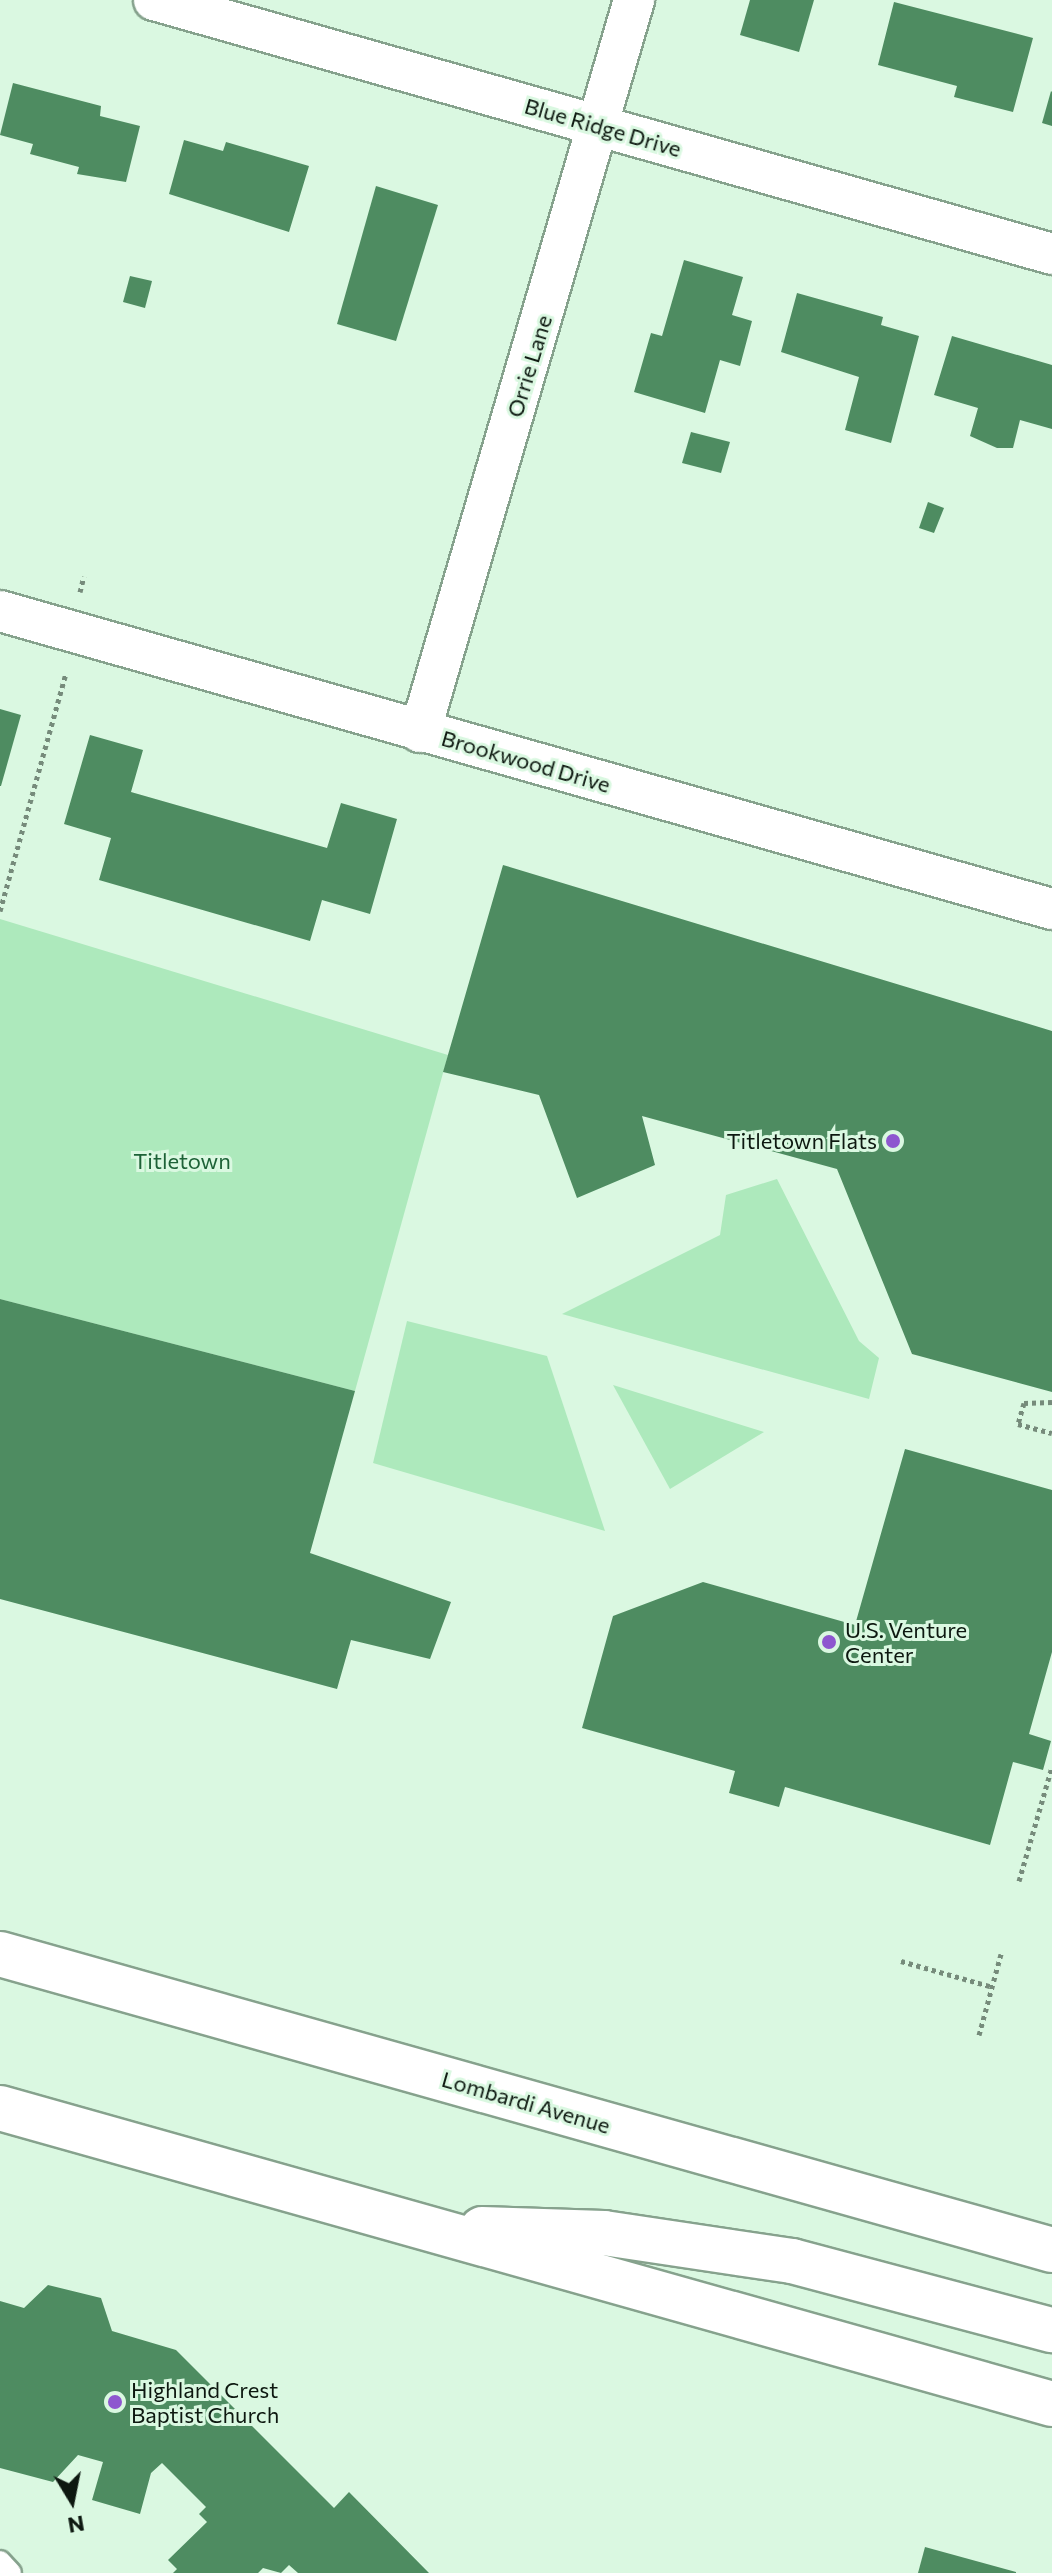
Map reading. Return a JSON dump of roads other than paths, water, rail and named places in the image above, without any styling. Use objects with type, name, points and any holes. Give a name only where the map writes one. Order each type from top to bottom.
[{"type":"main road","name":"Lombardi Avenue","points":[[0,1954],[1052,2250]]},
{"type":"main road","points":[[0,2108],[1052,2404]]},
{"type":"main road","points":[[436,2232],[573,2230],[709,2247],[870,2280],[1052,2330]]},
{"type":"street","name":"Blue Ridge Drive","points":[[154,0],[1052,254]]},
{"type":"street","name":"Orrie Lane","points":[[420,732],[600,127],[634,0]]},
{"type":"street","name":"Brookwood Drive","points":[[0,611],[1052,909]]},
{"type":"lane","points":[[0,2561],[11,2573]]},
{"type":"place","name":"Titletown Flats","points":[[893,1141]]},
{"type":"place","name":"U.S. Venture Center","points":[[829,1642]]},
{"type":"place","name":"Highland Crest Baptist Church","points":[[115,2402]]},
{"type":"park label","name":"Titletown","points":[[182,1161]]}]
